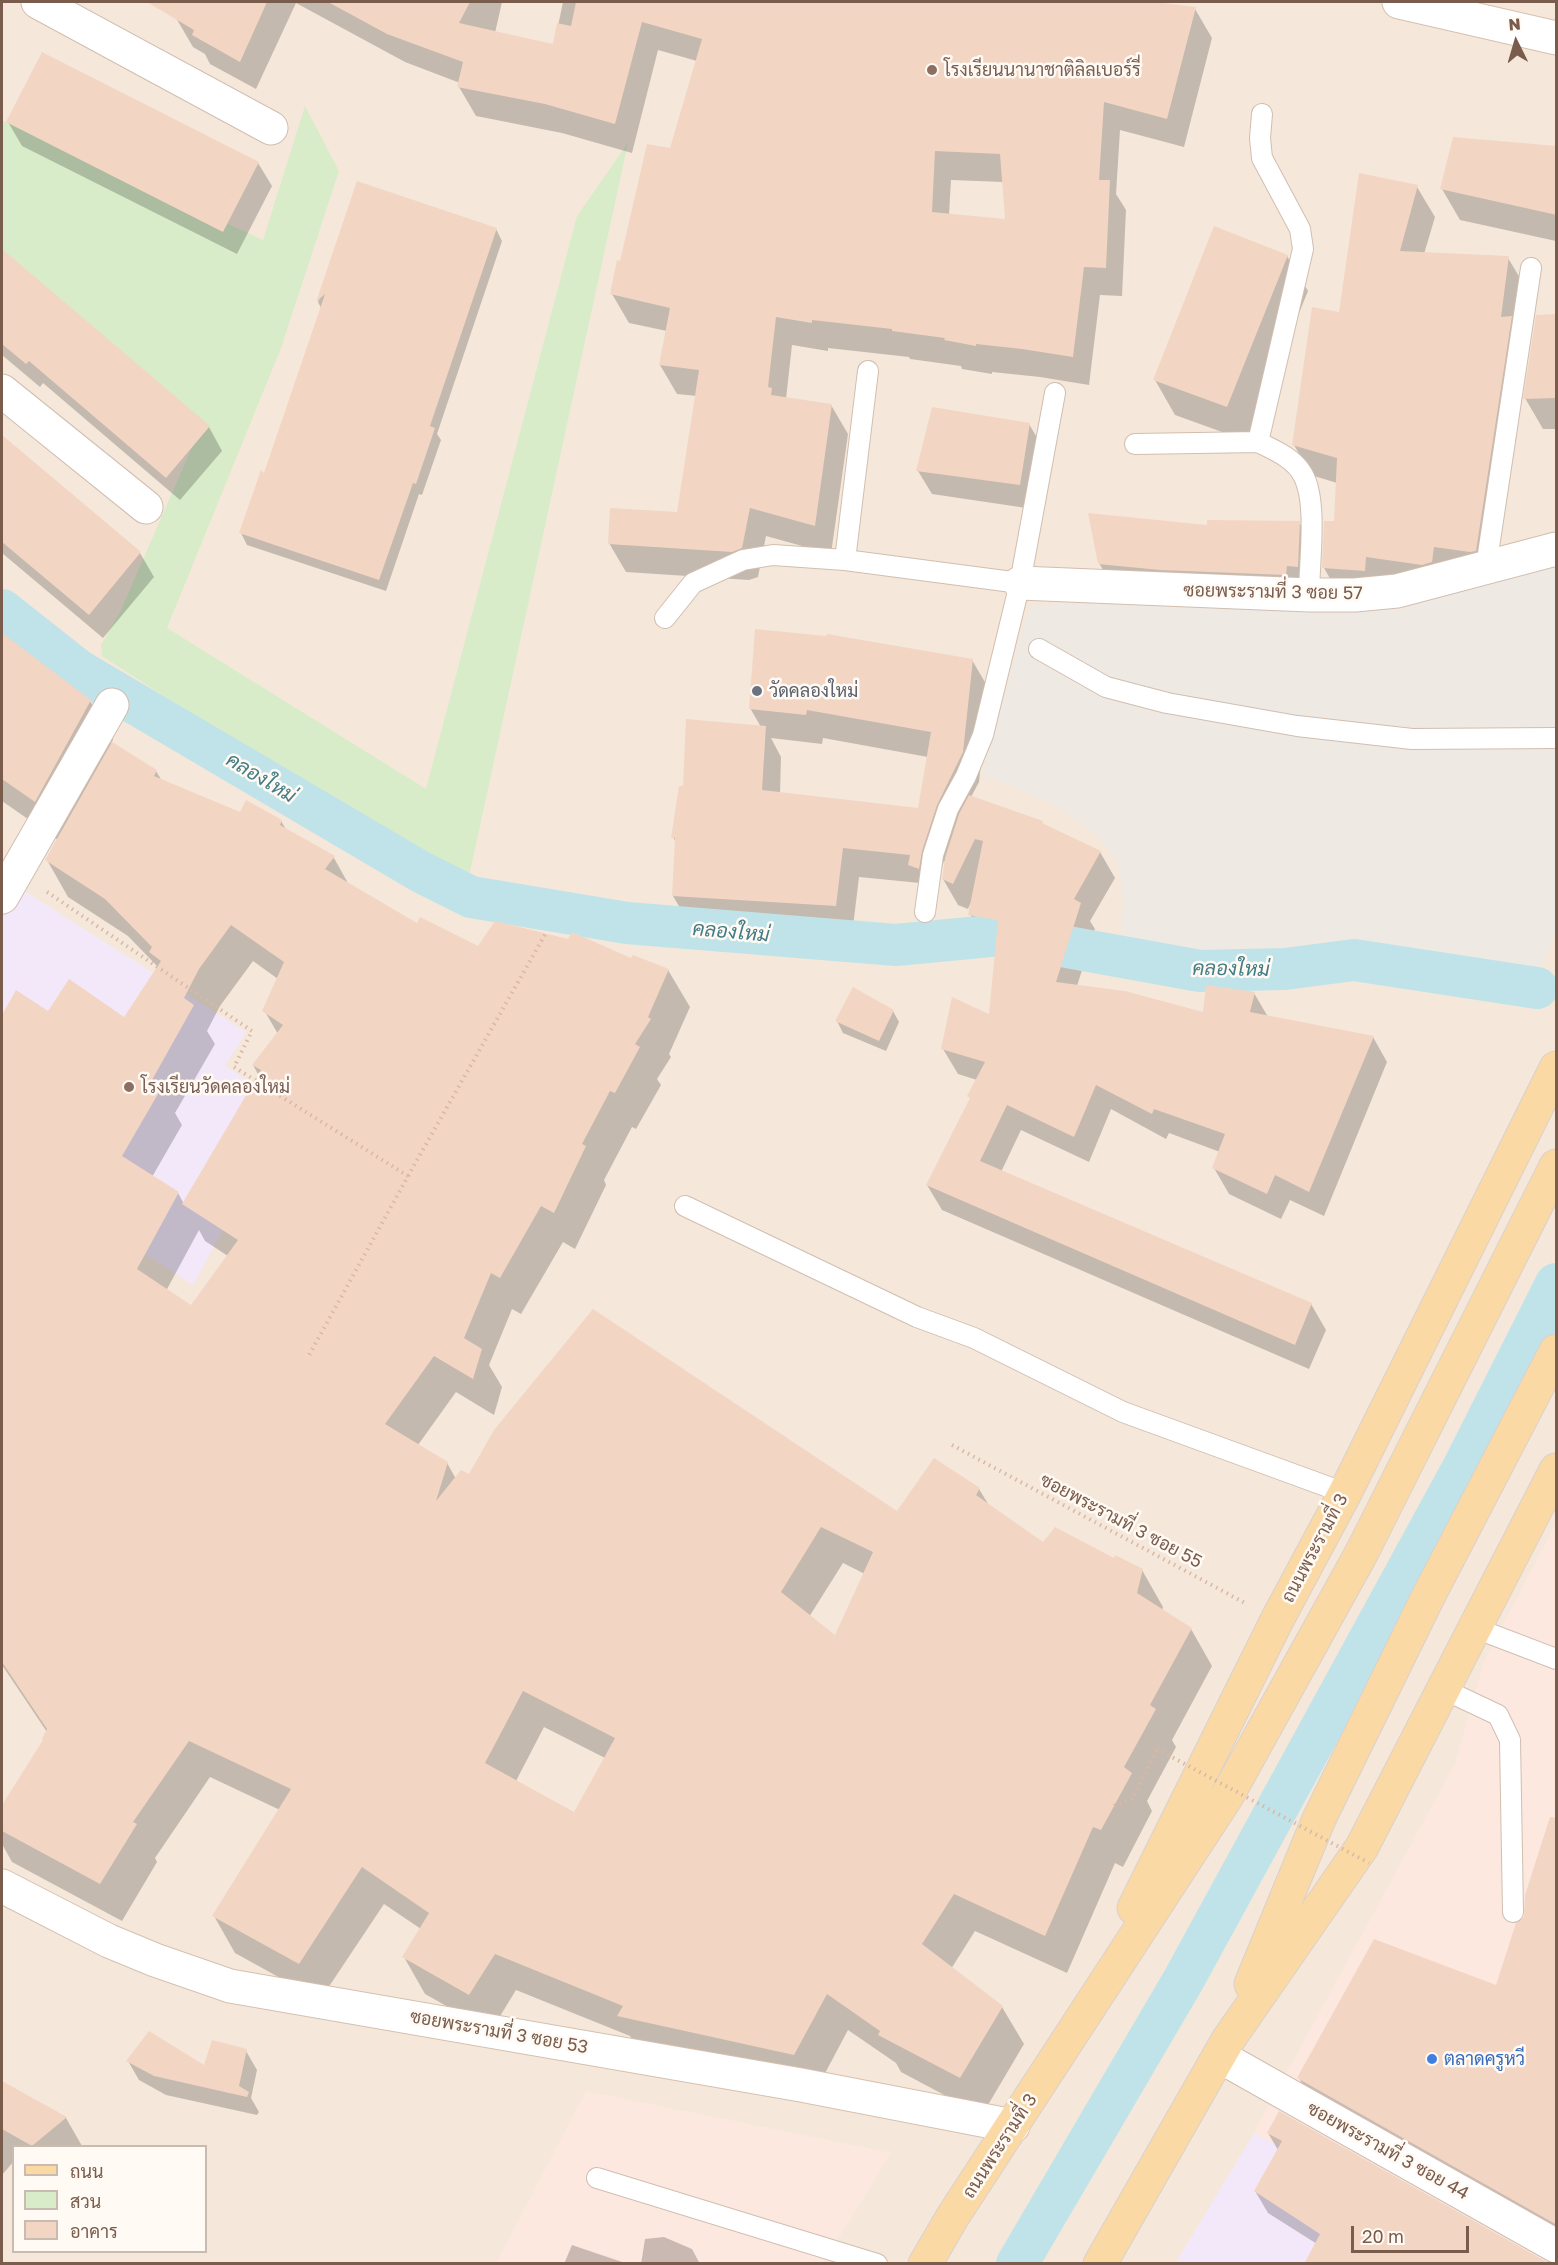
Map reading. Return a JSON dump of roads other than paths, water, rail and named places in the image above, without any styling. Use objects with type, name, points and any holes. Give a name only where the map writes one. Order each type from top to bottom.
[{"type":"main road","name":"ถนนพระรามที่ 3","points":[[1076,2029],[1176,1819],[1277,1620],[1345,1493],[1557,1068]]},
{"type":"main road","name":"ถนนพระรามที่ 3","points":[[925,2264],[953,2216],[1227,1796],[1361,1554],[1557,1166]]},
{"type":"main road","points":[[1224,2048],[1319,1818],[1428,1597],[1557,1351]]},
{"type":"main road","points":[[1100,2264],[1224,2048],[1362,1847],[1557,1470]]},
{"type":"street","points":[[38,2],[271,128]]},
{"type":"street","points":[[1399,2],[1557,38]]},
{"type":"street","points":[[2,391],[146,507]]},
{"type":"street","name":"ซอยพระรามที่ 3 ซอย 57","points":[[1020,583],[1355,595],[1397,591],[1557,549]]},
{"type":"street","points":[[9,885],[112,705]]},
{"type":"street","name":"ซอยพระรามที่ 3 ซอย 53","points":[[4,1893],[109,1941],[230,1986],[801,2085],[1013,2126]]},
{"type":"street","name":"ซอยพระรามที่ 3 ซอย 44","points":[[1224,2048],[1557,2246]]},
{"type":"lane","points":[[1258,442],[1303,249],[1300,229],[1262,158],[1260,138],[1262,114]]},
{"type":"lane","points":[[1486,567],[1531,268]]},
{"type":"lane","points":[[845,560],[868,371]]},
{"type":"lane","points":[[925,912],[933,855],[948,809],[966,776],[983,735],[1020,583],[1055,393]]},
{"type":"lane","points":[[1135,444],[1258,442],[1283,454],[1302,473],[1311,498],[1309,595]]},
{"type":"lane","points":[[665,618],[693,583],[743,560],[773,555],[845,560],[1020,583]]},
{"type":"lane","points":[[1039,649],[1106,687],[1167,703],[1297,726],[1412,739],[1557,738]]},
{"type":"lane","points":[[685,1206],[917,1317],[974,1338],[1123,1412],[1345,1493]]},
{"type":"lane","points":[[1475,1628],[1557,1659]]},
{"type":"lane","points":[[1443,1689],[1498,1715],[1510,1740],[1513,1912]]},
{"type":"lane","points":[[597,2178],[877,2264]]},
{"type":"waterway","name":"คลองใหม่","points":[[2,610],[78,670],[421,872],[471,897],[627,923],[896,945],[1001,935],[1200,971],[1285,969],[1354,960],[1537,988]]},
{"type":"waterway","points":[[1017,2264],[1184,1979],[1463,1468],[1556,1284]]},
{"type":"place","name":"โรงเรียนนานาชาติลิลเบอร์รี่","points":[[932,70]]},
{"type":"place","name":"วัดคลองใหม่","points":[[757,691]]},
{"type":"place","name":"โรงเรียนวัดคลองใหม่","points":[[129,1087]]},
{"type":"place","name":"ตลาดครูหวี","points":[[1432,2059]]}]
